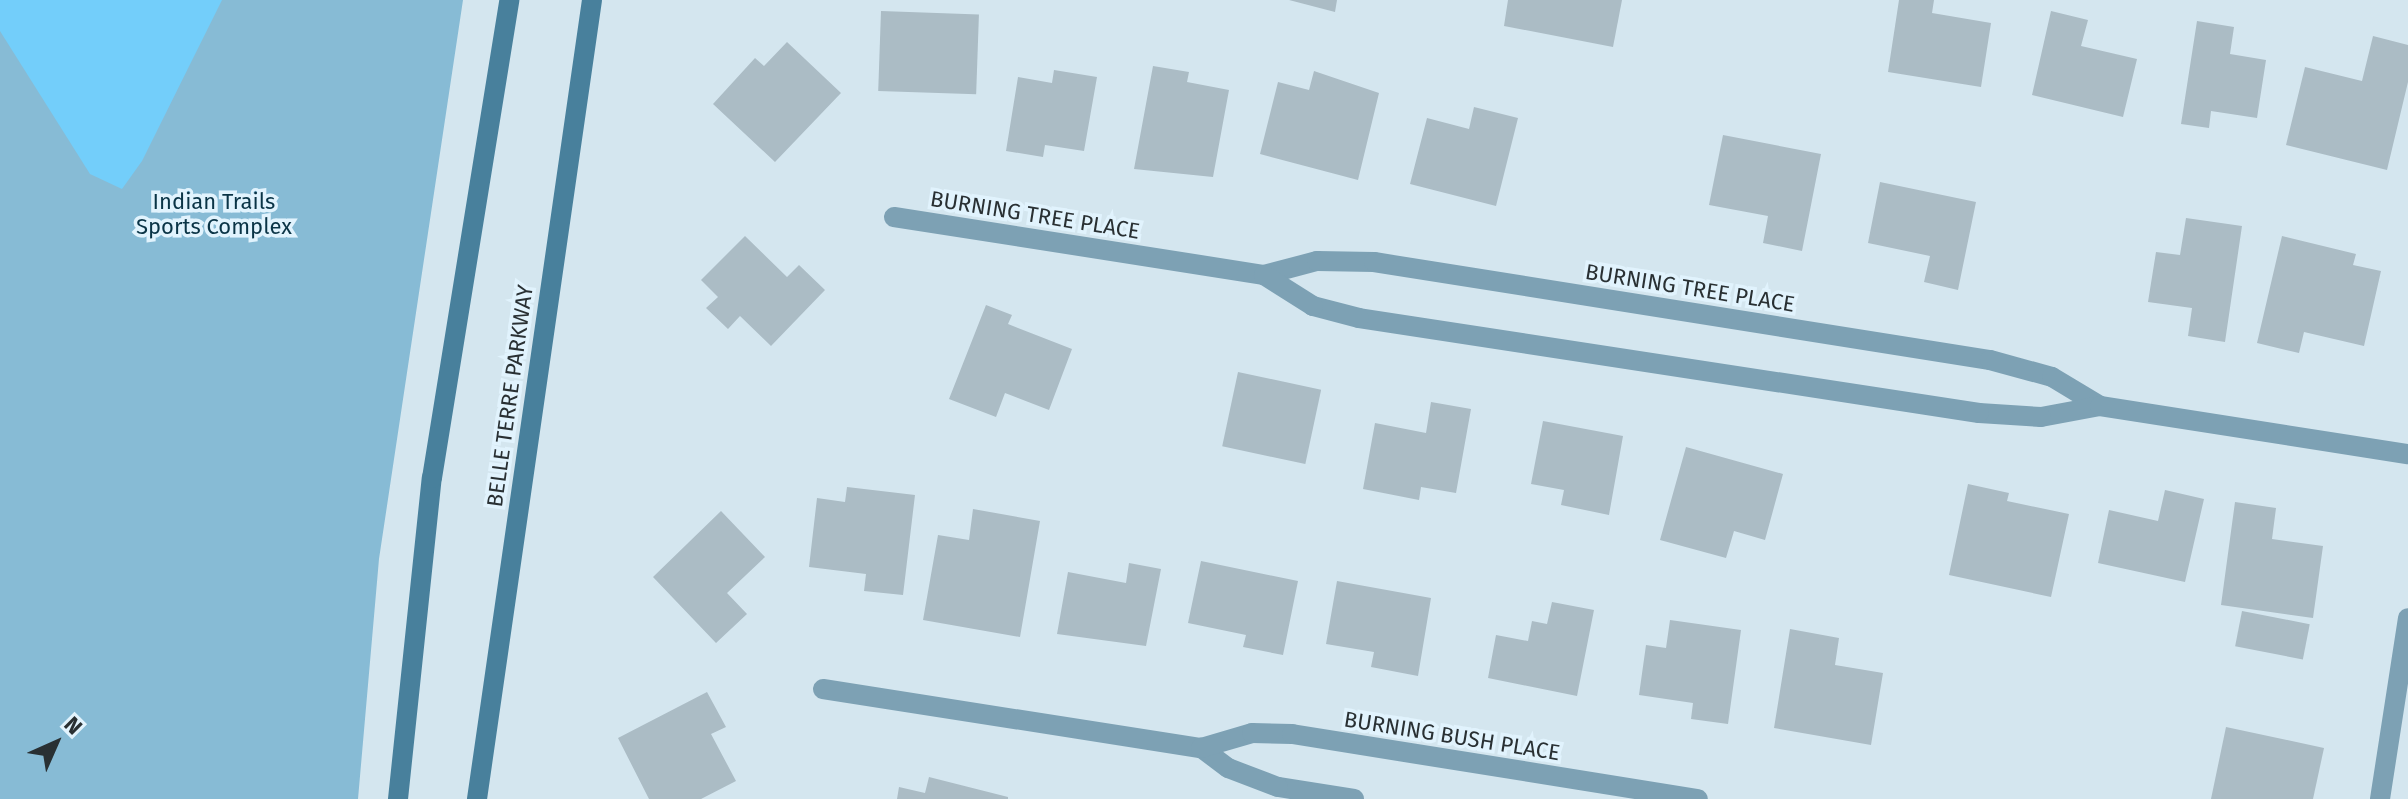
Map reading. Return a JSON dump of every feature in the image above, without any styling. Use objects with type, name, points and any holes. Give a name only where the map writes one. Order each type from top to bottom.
[{"type":"main road","points":[[398,799],[432,478],[509,0]]},
{"type":"main road","name":"BELLE TERRE PARKWAY","points":[[477,799],[592,0]]},
{"type":"street","name":"BURNING TREE PLACE","points":[[894,217],[1264,275],[1313,306],[1359,318],[1979,413],[2041,417],[2100,406],[2408,454]]},
{"type":"street","name":"BURNING TREE PLACE","points":[[1264,275],[1317,261],[1374,262],[1990,360],[2052,377],[2100,406]]},
{"type":"street","points":[[2380,799],[2408,618]]},
{"type":"street","name":"BURNING BUSH PLACE","points":[[823,689],[1201,748],[1252,733],[1292,734],[1698,799]]},
{"type":"street","name":"BURNING BUSH PLACE","points":[[1201,748],[1228,768],[1278,787],[1354,799]]},
{"type":"green space","name":"Indian Trails Sports Complex","points":[[0,0],[463,0],[379,559],[358,799],[0,799]]},
{"type":"shaded area","points":[[0,0],[222,0],[142,161],[122,189],[90,174],[0,31]]},
{"type":"building","points":[[1289,0],[1337,0],[1335,12]]},
{"type":"building","points":[[1508,0],[1622,0],[1613,47],[1504,26]]},
{"type":"building","points":[[1899,0],[1934,0],[1932,13],[1991,23],[1981,87],[1888,72]]},
{"type":"building","points":[[881,11],[979,14],[976,94],[878,91]]},
{"type":"building","points":[[2051,11],[2088,20],[2081,46],[2137,59],[2123,117],[2032,95]]},
{"type":"building","points":[[2197,21],[2234,27],[2230,54],[2266,60],[2257,118],[2211,111],[2209,128],[2181,124]]},
{"type":"building","points":[[2373,36],[2408,45],[2408,82],[2387,170],[2286,145],[2305,67],[2362,81]]},
{"type":"building","points":[[787,42],[841,93],[775,162],[713,104],[755,58],[764,66]]},
{"type":"building","points":[[1153,66],[1189,72],[1187,82],[1229,90],[1213,177],[1134,169]]},
{"type":"building","points":[[1054,70],[1097,77],[1084,151],[1045,145],[1043,157],[1006,151],[1018,77],[1052,83]]},
{"type":"building","points":[[1314,71],[1379,93],[1358,180],[1260,154],[1278,82],[1309,90]]},
{"type":"building","points":[[1474,107],[1518,118],[1496,206],[1410,184],[1427,118],[1469,129]]},
{"type":"building","points":[[1723,135],[1821,154],[1802,251],[1763,243],[1768,216],[1709,205]]},
{"type":"building","points":[[1880,182],[1976,202],[1958,290],[1924,282],[1930,256],[1868,243]]},
{"type":"building","points":[[2186,218],[2242,226],[2225,342],[2188,336],[2192,308],[2148,302],[2156,252],[2180,255]]},
{"type":"building","points":[[745,236],[787,277],[799,265],[825,290],[771,346],[740,316],[728,329],[706,308],[718,297],[701,280]]},
{"type":"building","points":[[2282,236],[2356,254],[2353,265],[2381,271],[2364,346],[2304,332],[2299,353],[2257,343]]},
{"type":"building","points":[[986,305],[1012,315],[1008,324],[1072,349],[1049,410],[1005,393],[996,417],[949,399]]},
{"type":"building","points":[[1238,372],[1321,390],[1305,464],[1222,446]]},
{"type":"building","points":[[1431,402],[1471,409],[1456,493],[1421,487],[1419,500],[1363,489],[1375,423],[1426,433]]},
{"type":"building","points":[[1543,421],[1623,436],[1609,515],[1561,505],[1564,490],[1531,484]]},
{"type":"building","points":[[1686,447],[1783,474],[1765,540],[1734,531],[1726,558],[1660,540]]},
{"type":"building","points":[[1968,484],[2009,493],[2007,501],[2069,514],[2051,597],[1949,575]]},
{"type":"building","points":[[847,487],[915,495],[903,595],[864,591],[866,574],[809,567],[817,498],[845,502]]},
{"type":"building","points":[[2165,490],[2204,499],[2185,582],[2098,563],[2109,510],[2158,521]]},
{"type":"building","points":[[2235,502],[2276,508],[2272,539],[2323,546],[2313,618],[2221,605]]},
{"type":"building","points":[[973,509],[1040,521],[1020,637],[923,620],[938,535],[969,540]]},
{"type":"building","points":[[721,511],[765,557],[727,593],[747,614],[716,643],[653,577]]},
{"type":"building","points":[[1201,561],[1298,581],[1283,655],[1243,647],[1246,635],[1188,623]]},
{"type":"building","points":[[1129,563],[1161,569],[1146,646],[1057,634],[1068,572],[1126,583]]},
{"type":"building","points":[[1337,581],[1431,598],[1418,676],[1371,667],[1374,652],[1326,644]]},
{"type":"building","points":[[1552,602],[1594,610],[1577,696],[1488,678],[1496,635],[1528,641],[1532,621],[1547,624]]},
{"type":"building","points":[[2242,611],[2310,624],[2303,660],[2235,646]]},
{"type":"building","points":[[1670,620],[1741,630],[1728,724],[1691,719],[1693,703],[1639,695],[1646,645],[1666,648]]},
{"type":"building","points":[[1790,629],[1839,638],[1835,665],[1883,673],[1871,745],[1774,728]]},
{"type":"building","points":[[707,692],[726,727],[711,734],[736,781],[701,799],[649,799],[618,738]]},
{"type":"building","points":[[2226,727],[2324,748],[2313,799],[2211,799]]},
{"type":"building","points":[[929,777],[1008,799],[897,799],[899,787],[925,793]]}]
